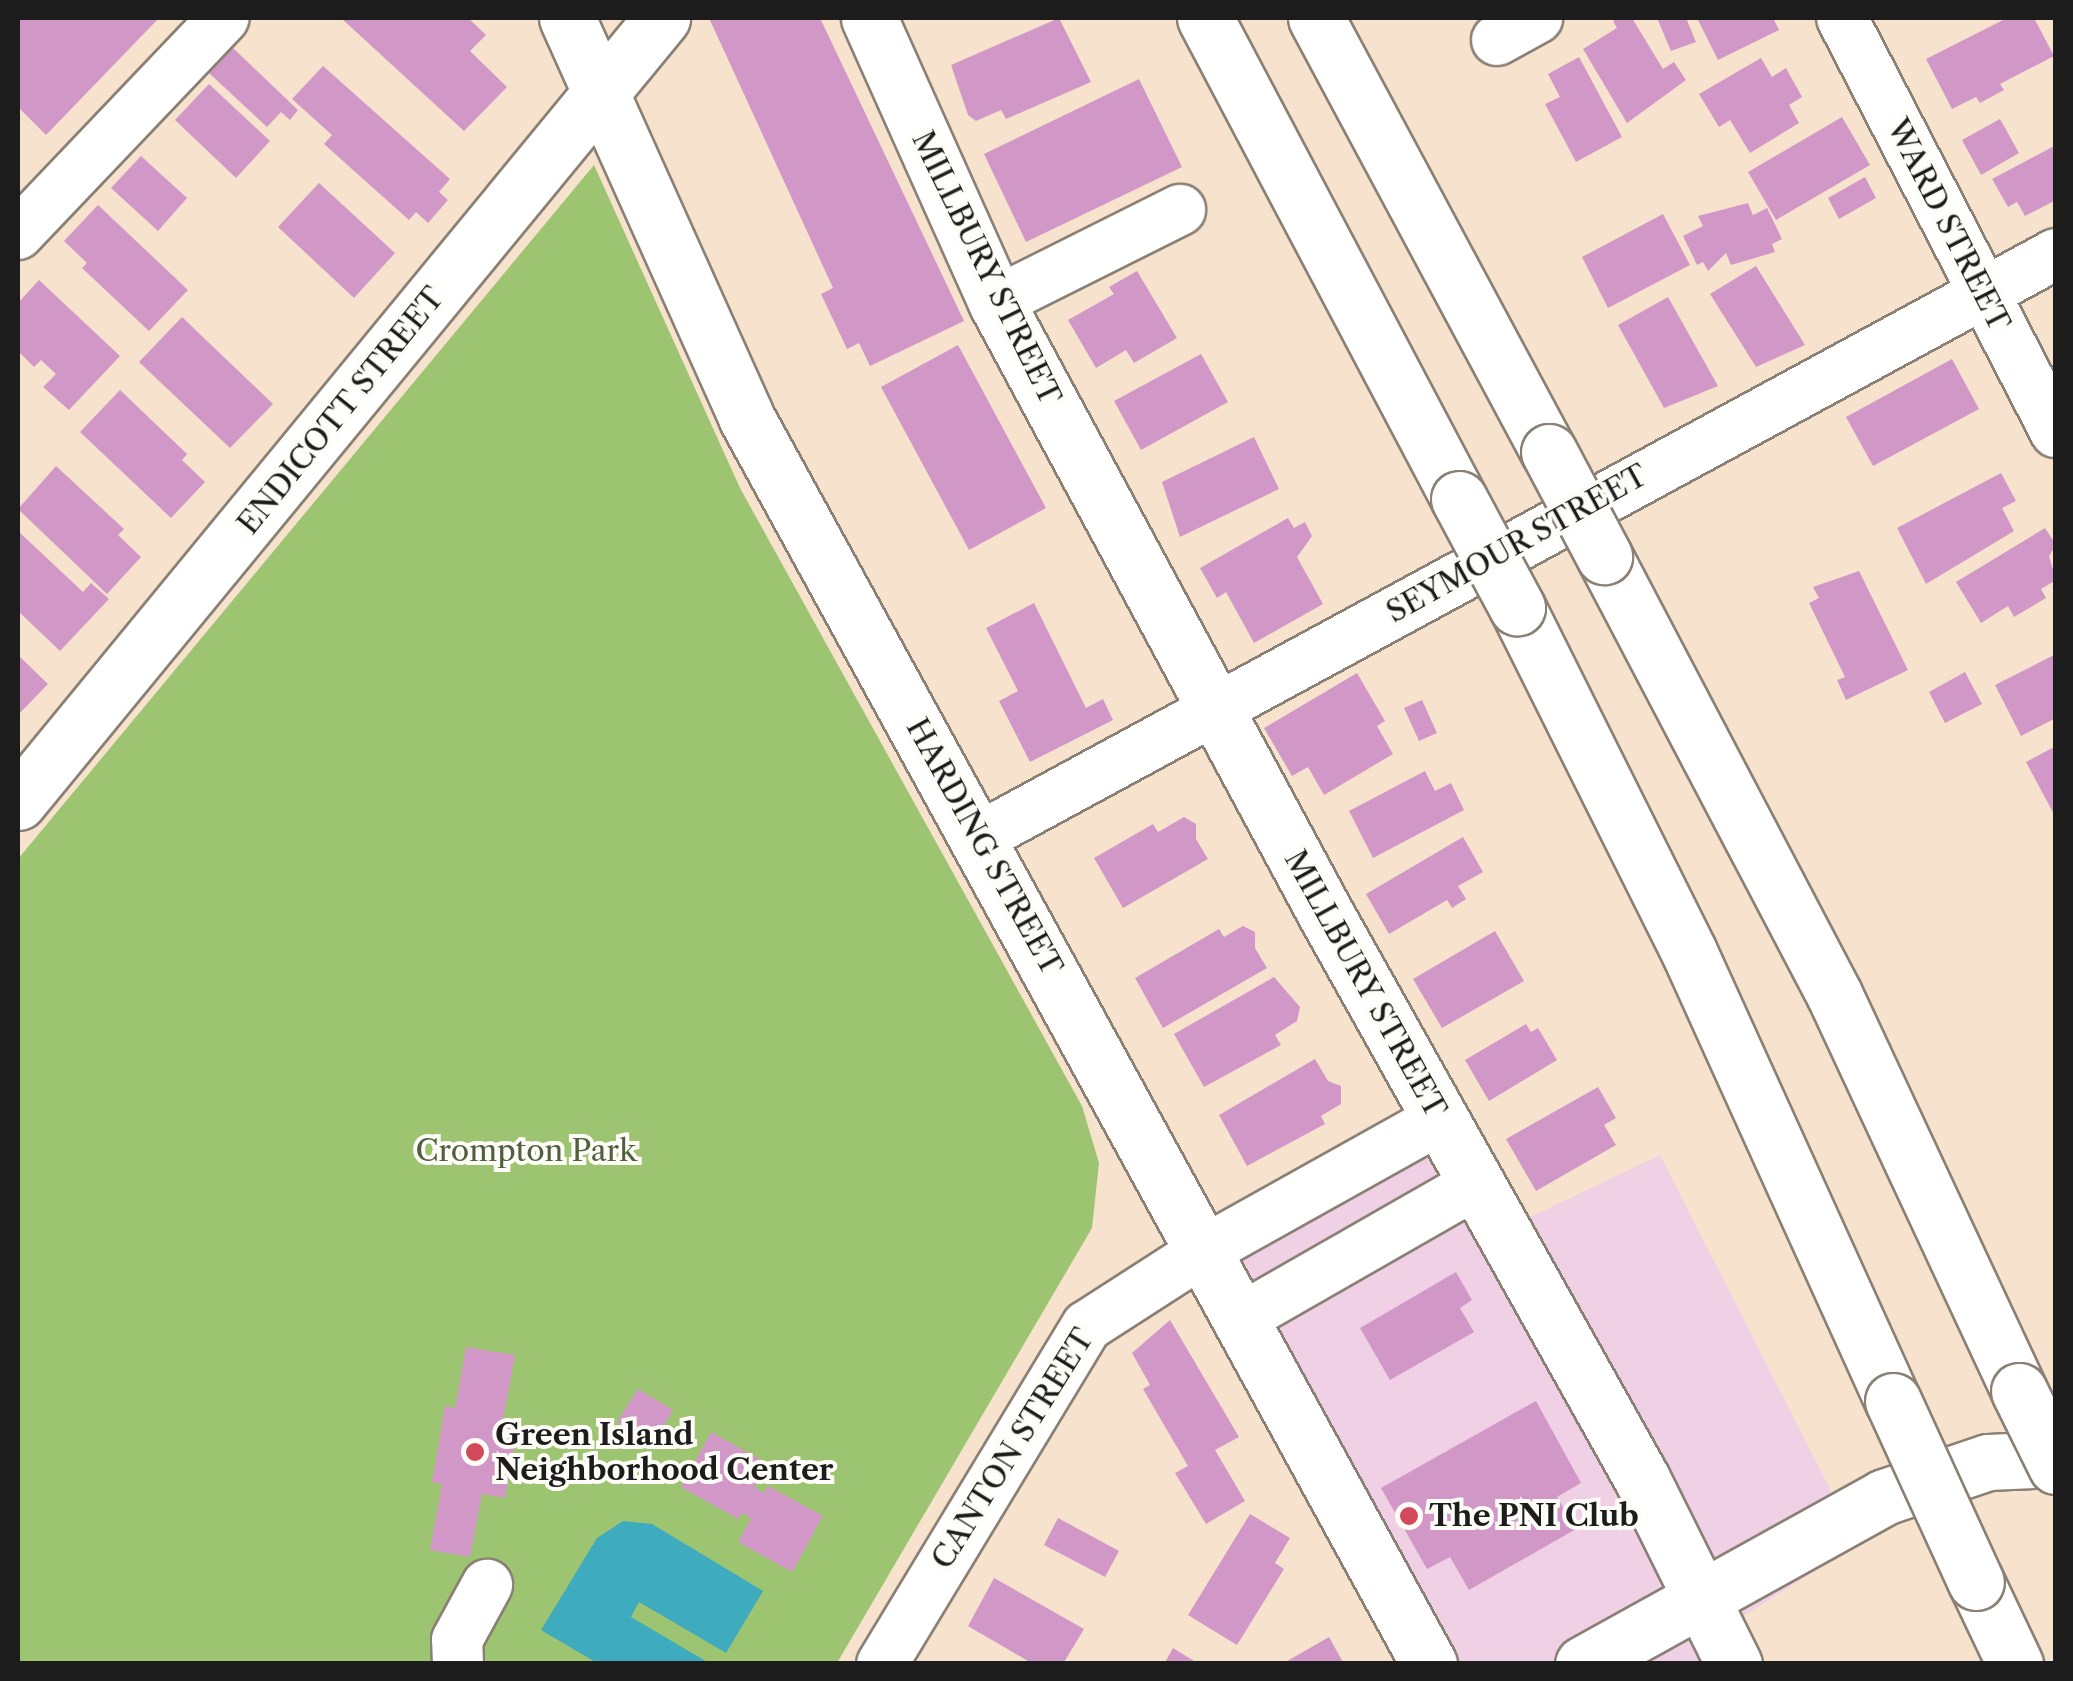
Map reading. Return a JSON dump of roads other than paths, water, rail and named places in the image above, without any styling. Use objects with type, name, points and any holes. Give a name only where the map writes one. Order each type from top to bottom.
[{"type":"main road","name":"HARDING STREET","points":[[567,18],[746,417],[980,837],[1428,1664]]},
{"type":"main road","name":"ENDICOTT STREET","points":[[18,802],[662,18]]},
{"type":"main road","name":"MILLBURY STREET","points":[[870,18],[996,302],[1214,709],[1702,1598],[1734,1664]]},
{"type":"main road","points":[[1206,18],[1517,607],[1690,952],[1892,1401],[2016,1664]]},
{"type":"main road","points":[[1316,18],[1834,994],[2019,1391],[2056,1462],[1988,1462],[1943,1473],[1884,1497],[1583,1664]]},
{"type":"main road","points":[[1976,1582],[2004,1664]]},
{"type":"street","points":[[18,234],[224,18]]},
{"type":"street","name":"WARD STREET","points":[[1842,18],[2056,432]]},
{"type":"street","points":[[996,302],[1180,210]]},
{"type":"street","name":"SEYMOUR STREET","points":[[980,837],[2056,254]]},
{"type":"street","name":"CANTON STREET","points":[[882,1664],[1087,1326],[1202,1252],[1440,1119]]},
{"type":"street","points":[[1240,1320],[1476,1184]]},
{"type":"street","points":[[458,1664],[458,1640],[487,1585]]},
{"type":"water","points":[[623,1521],[652,1524],[763,1591],[726,1653],[639,1602],[631,1617],[709,1663],[597,1663],[541,1630],[597,1538]]},
{"type":"place","name":"Green Island Neighborhood Center","points":[[475,1452]]},
{"type":"place","name":"The PNI Club","points":[[1409,1516]]},
{"type":"park label","name":"Crompton Park","points":[[526,1151]]}]
